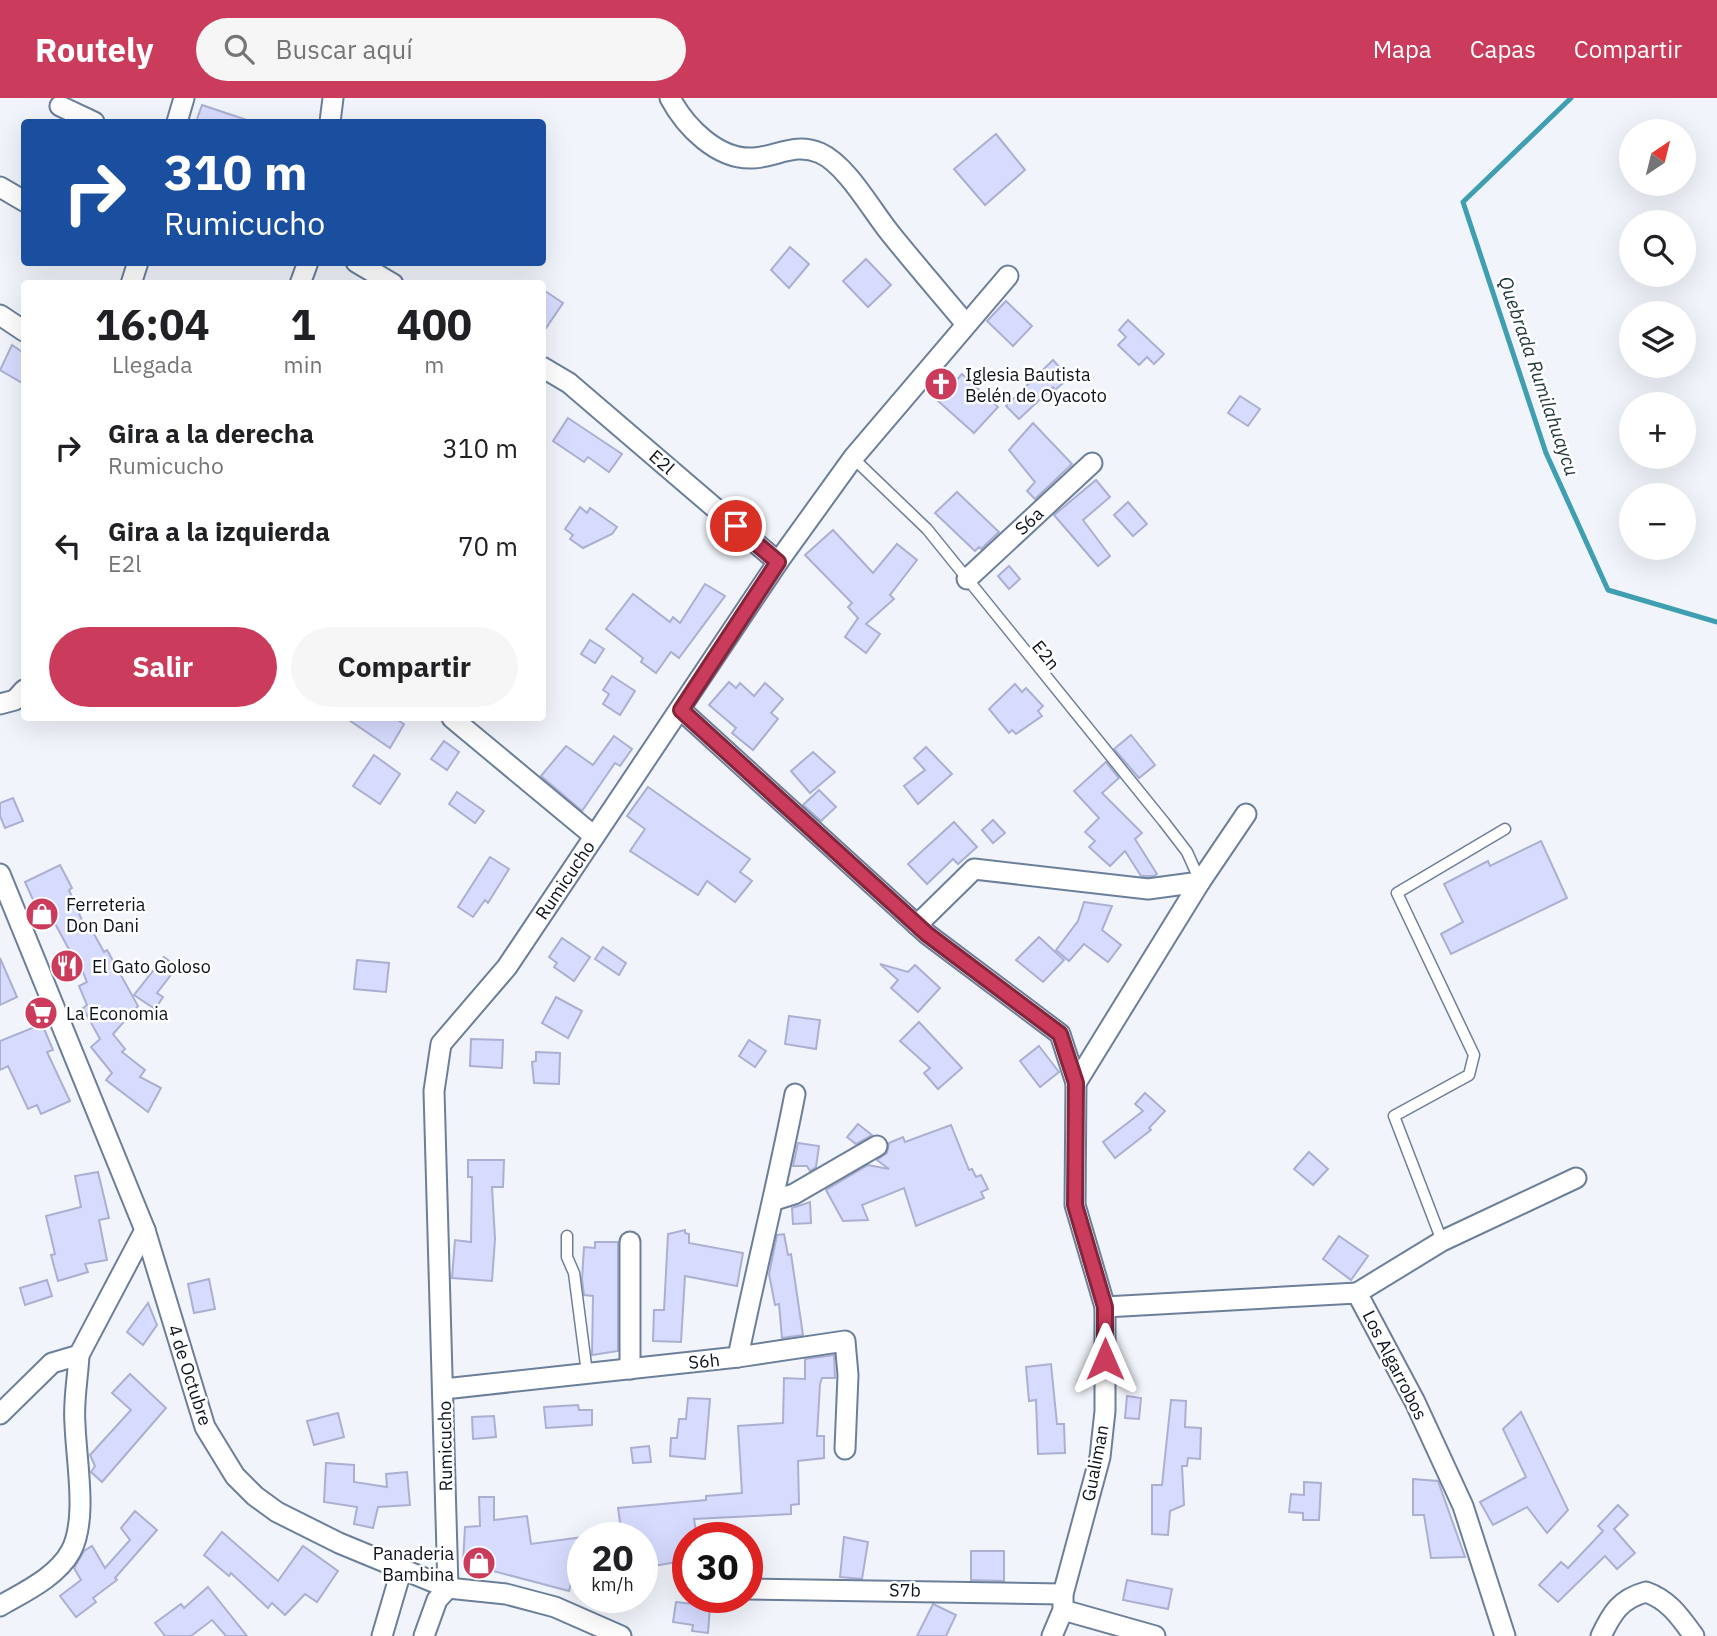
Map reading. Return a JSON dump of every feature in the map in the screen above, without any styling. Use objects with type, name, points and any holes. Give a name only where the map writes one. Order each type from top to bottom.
[{"type":"street","points":[[178,119],[184,98]]},
{"type":"street","points":[[330,119],[333,98]]},
{"type":"street","points":[[670,98],[688,126],[703,140],[725,151],[752,158],[794,149],[822,154],[850,181],[966,324]]},
{"type":"street","points":[[60,106],[88,119]]},
{"type":"street","points":[[0,187],[21,199]]},
{"type":"street","points":[[363,266],[386,280]]},
{"type":"street","name":"Rumicucho","points":[[448,1588],[435,1091],[441,1044],[507,967],[778,562],[853,458],[1008,276]]},
{"type":"street","points":[[0,315],[21,329]]},
{"type":"street","name":"E2l","points":[[546,369],[569,383],[778,562]]},
{"type":"street","name":"S6a","points":[[967,579],[1092,463]]},
{"type":"street","points":[[0,704],[15,700],[21,693]]},
{"type":"street","name":"Gualiman","points":[[681,710],[917,925],[1060,1034],[1076,1083],[1075,1205],[1105,1307],[1105,1412],[1100,1457],[1052,1636]]},
{"type":"street","points":[[456,721],[594,836]]},
{"type":"street","points":[[1076,1083],[1200,882],[1246,814]]},
{"type":"street","points":[[917,925],[974,869],[1148,889],[1200,882]]},
{"type":"street","name":"4 de Octubre","points":[[0,874],[145,1230],[205,1427],[236,1476],[255,1496],[277,1513],[448,1588],[506,1594],[555,1607],[621,1636]]},
{"type":"street","name":"S6h","points":[[443,1389],[738,1357],[761,1243],[775,1200],[795,1094]]},
{"type":"street","points":[[775,1200],[794,1194],[877,1146]]},
{"type":"street","points":[[1357,1293],[1443,1241],[1576,1178]]},
{"type":"street","points":[[0,1606],[42,1581],[60,1566],[71,1552],[79,1532],[78,1450],[74,1423],[79,1355],[145,1230]]},
{"type":"street","points":[[630,1242],[630,1369]]},
{"type":"street","name":"Los Algarrobos","points":[[1105,1307],[1357,1293],[1415,1402],[1463,1506],[1505,1636]]},
{"type":"street","points":[[738,1357],[845,1341],[848,1375],[845,1449]]},
{"type":"street","points":[[0,1414],[52,1363],[79,1355]]},
{"type":"street","points":[[382,1636],[401,1568]]},
{"type":"street","points":[[424,1636],[437,1601],[448,1588]]},
{"type":"street","name":"S7b","points":[[763,1591],[1063,1602],[1155,1636]]},
{"type":"street","points":[[1601,1636],[1611,1614],[1622,1602],[1646,1592],[1660,1597],[1674,1609],[1694,1636]]},
{"type":"lane","name":"E2n","points":[[853,458],[927,529],[1164,822],[1187,852],[1200,882]]},
{"type":"lane","points":[[1443,1241],[1394,1116],[1469,1074],[1474,1055],[1397,893],[1505,829]]},
{"type":"lane","points":[[567,1236],[567,1257],[573,1273],[587,1373]]},
{"type":"building","points":[[202,105],[244,119],[197,119]]},
{"type":"building","points":[[996,134],[1025,170],[985,205],[954,169]]},
{"type":"building","points":[[790,247],[809,264],[789,288],[771,270]]},
{"type":"building","points":[[866,259],[891,285],[868,307],[843,281]]},
{"type":"building","points":[[546,292],[563,303],[546,328]]},
{"type":"building","points":[[1006,301],[1032,326],[1013,346],[987,321]]},
{"type":"building","points":[[1128,320],[1164,354],[1154,364],[1147,357],[1139,365],[1118,345],[1126,337],[1119,330]]},
{"type":"building","points":[[12,345],[21,351],[21,382],[0,370]]},
{"type":"building","points":[[1053,360],[1069,378],[1055,390],[1053,387],[1019,419],[1006,406]]},
{"type":"building","name":"Iglesia Bautista Belén de Oyacoto","points":[[962,374],[998,407],[974,433],[938,401]]},
{"type":"building","points":[[1240,396],[1260,409],[1248,426],[1228,413]]},
{"type":"building","points":[[568,418],[622,454],[609,472],[588,457],[584,462],[553,441]]},
{"type":"building","points":[[1033,423],[1072,464],[1035,499],[1027,491],[1035,482],[1009,450]]},
{"type":"building","points":[[1096,480],[1110,497],[1083,520],[1110,556],[1098,566],[1054,515]]},
{"type":"building","points":[[957,492],[999,532],[981,549],[979,547],[975,551],[935,513]]},
{"type":"building","points":[[1128,502],[1147,524],[1133,536],[1114,515]]},
{"type":"building","points":[[580,507],[587,513],[590,508],[617,527],[612,534],[583,548],[570,539],[573,535],[565,529]]},
{"type":"building","points":[[833,530],[873,573],[897,544],[917,560],[890,595],[894,599],[866,624],[880,634],[866,653],[845,637],[858,618],[848,607],[852,603],[805,555]]},
{"type":"building","points":[[1009,566],[1020,579],[1009,589],[998,576]]},
{"type":"building","points":[[705,584],[725,596],[679,658],[671,652],[656,673],[641,662],[643,658],[606,629],[633,594],[670,622],[673,617],[680,623]]},
{"type":"building","points":[[590,640],[604,649],[595,663],[581,654]]},
{"type":"building","points":[[612,676],[635,691],[620,715],[603,704],[609,694],[603,690]]},
{"type":"building","points":[[729,682],[736,688],[740,683],[754,696],[765,683],[783,699],[771,713],[778,719],[753,750],[732,733],[736,728],[709,705]]},
{"type":"building","points":[[1015,684],[1022,692],[1026,688],[1043,706],[1038,711],[1042,716],[1016,734],[1012,730],[1009,733],[989,709]]},
{"type":"building","points":[[350,721],[399,721],[404,724],[390,748]]},
{"type":"building","points":[[1131,735],[1155,765],[1139,778],[1114,749]]},
{"type":"building","points":[[614,736],[632,749],[620,766],[615,763],[582,811],[541,776],[566,746],[593,765]]},
{"type":"building","points":[[444,741],[459,752],[447,770],[431,759]]},
{"type":"building","points":[[926,747],[952,774],[918,804],[904,786],[925,770],[914,758]]},
{"type":"building","points":[[813,752],[835,772],[810,793],[791,771]]},
{"type":"building","points":[[374,755],[400,774],[380,804],[353,786]]},
{"type":"building","points":[[1106,762],[1119,778],[1102,793],[1142,833],[1135,839],[1157,874],[1154,876],[1141,876],[1125,851],[1110,866],[1089,847],[1095,841],[1085,832],[1099,818],[1074,791]]},
{"type":"building","points":[[648,787],[750,859],[740,872],[752,881],[735,902],[707,881],[698,895],[630,851],[645,829],[627,816]]},
{"type":"building","points":[[819,790],[836,807],[821,821],[803,805]]},
{"type":"building","points":[[457,792],[484,811],[475,823],[449,804]]},
{"type":"building","points":[[13,798],[23,821],[5,828],[0,816],[0,803]]},
{"type":"building","points":[[993,820],[1005,833],[993,843],[982,830]]},
{"type":"building","points":[[954,822],[977,847],[958,864],[953,859],[927,884],[908,864]]},
{"type":"building","points":[[1541,841],[1567,898],[1451,954],[1441,934],[1463,922],[1444,884],[1488,861],[1490,866]]},
{"type":"building","points":[[490,857],[509,869],[488,903],[485,900],[473,917],[458,907]]},
{"type":"building","points":[[60,865],[72,888],[69,890],[84,925],[88,923],[104,952],[107,950],[138,1006],[113,1034],[125,1049],[122,1052],[145,1070],[140,1077],[161,1088],[148,1112],[106,1080],[112,1073],[91,1047],[100,1039],[83,1008],[87,1005],[79,986],[87,982],[75,953],[72,955],[52,918],[43,922],[25,882]]},
{"type":"building","points":[[1084,902],[1112,906],[1102,930],[1121,945],[1108,962],[1084,944],[1069,961],[1056,950],[1078,921]]},
{"type":"building","points":[[1039,937],[1064,960],[1043,982],[1016,960]]},
{"type":"building","points":[[562,938],[590,957],[574,981],[554,967],[557,963],[549,957]]},
{"type":"building","points":[[603,947],[626,963],[619,975],[595,959]]},
{"type":"building","points":[[164,957],[177,967],[157,993],[163,997],[155,1009],[134,995]]},
{"type":"building","points":[[0,958],[17,997],[0,1005]]},
{"type":"building","points":[[357,960],[389,963],[386,992],[354,989]]},
{"type":"building","points":[[880,964],[908,972],[915,965],[940,988],[918,1012],[891,988],[898,980]]},
{"type":"building","points":[[556,997],[582,1011],[568,1038],[542,1023]]},
{"type":"building","points":[[789,1016],[820,1020],[816,1049],[785,1044]]},
{"type":"building","points":[[919,1022],[962,1068],[938,1089],[924,1073],[930,1068],[900,1041]]},
{"type":"building","points":[[42,1024],[53,1050],[47,1052],[70,1101],[41,1114],[37,1105],[28,1109],[8,1066],[0,1070],[0,1041]]},
{"type":"building","points":[[471,1039],[503,1040],[502,1068],[470,1066]]},
{"type":"building","points":[[749,1040],[766,1051],[755,1067],[739,1056]]},
{"type":"building","points":[[1039,1046],[1059,1072],[1040,1087],[1020,1061]]},
{"type":"building","points":[[536,1052],[560,1053],[559,1084],[534,1083],[532,1062],[536,1061]]},
{"type":"building","points":[[1145,1093],[1165,1111],[1149,1128],[1151,1130],[1115,1158],[1103,1142],[1143,1111],[1135,1104]]},
{"type":"building","points":[[858,1124],[872,1135],[856,1144],[847,1137]]},
{"type":"building","points":[[951,1125],[969,1170],[972,1169],[976,1177],[981,1175],[988,1189],[981,1192],[984,1198],[916,1226],[904,1188],[862,1205],[868,1220],[843,1221],[826,1190],[868,1165],[889,1169],[877,1160],[887,1153],[889,1143],[903,1137],[905,1142]]},
{"type":"building","points":[[798,1143],[819,1146],[816,1167],[810,1171],[807,1166],[793,1166]]},
{"type":"building","points":[[1309,1152],[1328,1169],[1313,1185],[1294,1169]]},
{"type":"building","points":[[468,1160],[504,1160],[503,1187],[492,1187],[495,1239],[492,1281],[452,1278],[455,1240],[471,1242],[472,1177],[468,1177]]},
{"type":"building","points":[[98,1172],[109,1218],[99,1220],[107,1260],[85,1264],[88,1272],[58,1281],[51,1255],[55,1254],[46,1216],[81,1207],[75,1176]]},
{"type":"building","points":[[810,1202],[811,1223],[793,1224],[792,1208]]},
{"type":"building","points":[[685,1230],[685,1233],[689,1234],[689,1243],[743,1253],[737,1286],[685,1276],[681,1342],[653,1341],[654,1310],[664,1310],[668,1234]]},
{"type":"building","points":[[784,1234],[788,1255],[791,1254],[803,1335],[782,1338],[779,1304],[775,1305],[769,1274],[777,1235]]},
{"type":"building","points":[[1339,1236],[1368,1256],[1351,1280],[1323,1259]]},
{"type":"building","points":[[595,1242],[618,1242],[618,1351],[592,1355],[593,1296],[584,1295],[582,1279],[584,1247],[595,1248]]},
{"type":"building","points":[[209,1279],[215,1309],[194,1313],[188,1284]]},
{"type":"building","points":[[47,1280],[52,1296],[25,1305],[20,1288]]},
{"type":"building","points":[[148,1303],[157,1325],[143,1345],[127,1332]]},
{"type":"building","points":[[834,1355],[835,1378],[822,1378],[820,1384],[817,1436],[824,1436],[824,1458],[798,1461],[799,1504],[791,1505],[791,1514],[672,1522],[672,1563],[658,1565],[658,1522],[620,1522],[618,1508],[706,1500],[706,1496],[742,1493],[738,1426],[783,1423],[784,1378],[805,1379],[805,1359]]},
{"type":"building","points":[[1051,1364],[1057,1424],[1064,1424],[1065,1453],[1038,1454],[1036,1400],[1029,1401],[1026,1367]]},
{"type":"building","points":[[130,1374],[166,1408],[102,1482],[91,1472],[95,1466],[90,1455],[131,1410],[112,1393]]},
{"type":"building","points":[[1127,1396],[1141,1398],[1139,1419],[1125,1418]]},
{"type":"building","points":[[688,1398],[710,1399],[705,1459],[670,1456],[671,1438],[677,1438],[679,1419],[686,1419]]},
{"type":"building","points":[[1171,1400],[1186,1401],[1185,1427],[1201,1428],[1200,1459],[1188,1458],[1187,1466],[1182,1466],[1184,1505],[1170,1511],[1168,1535],[1152,1534],[1152,1485],[1162,1485]]},
{"type":"building","points":[[578,1405],[579,1410],[592,1410],[592,1425],[546,1428],[544,1407]]},
{"type":"building","points":[[1521,1412],[1568,1510],[1547,1533],[1527,1507],[1493,1525],[1480,1502],[1526,1477],[1503,1429]]},
{"type":"building","points":[[338,1413],[344,1437],[314,1445],[307,1421]]},
{"type":"building","points":[[494,1416],[496,1437],[473,1439],[472,1417]]},
{"type":"building","points":[[649,1446],[651,1462],[633,1463],[631,1448]]},
{"type":"building","points":[[326,1463],[354,1465],[354,1482],[387,1487],[386,1474],[407,1472],[410,1505],[378,1507],[373,1528],[354,1524],[357,1507],[324,1502]]},
{"type":"building","points":[[1413,1479],[1438,1481],[1465,1557],[1431,1558],[1424,1515],[1413,1515]]},
{"type":"building","points":[[1304,1482],[1321,1483],[1319,1520],[1303,1520],[1303,1513],[1289,1512],[1291,1494],[1304,1495]]},
{"type":"building","points":[[479,1497],[494,1497],[494,1520],[527,1516],[531,1544],[567,1539],[567,1590],[463,1563],[465,1527],[480,1526]]},
{"type":"building","points":[[1618,1505],[1628,1515],[1614,1529],[1635,1553],[1617,1569],[1605,1556],[1558,1602],[1539,1585],[1561,1562],[1568,1568],[1603,1531],[1598,1526]]},
{"type":"building","points":[[135,1511],[157,1530],[115,1578],[117,1580],[93,1598],[96,1602],[76,1617],[60,1596],[81,1580],[74,1568],[84,1551],[92,1546],[105,1568],[130,1540],[121,1528]]},
{"type":"building","points":[[222,1532],[278,1581],[303,1546],[338,1571],[317,1602],[305,1594],[285,1615],[272,1603],[268,1608],[231,1573],[229,1576],[204,1555]]},
{"type":"building","points":[[844,1537],[868,1542],[862,1579],[840,1577]]},
{"type":"building","points":[[971,1551],[1004,1551],[1004,1581],[971,1580]]},
{"type":"building","points":[[1127,1580],[1172,1589],[1168,1609],[1123,1600]]},
{"type":"building","points":[[208,1587],[247,1636],[226,1636],[212,1620],[191,1636],[165,1636],[155,1623],[181,1604],[184,1608]]},
{"type":"building","points":[[933,1604],[956,1615],[946,1636],[917,1636]]},
{"type":"building","points":[[674,1613],[709,1613],[708,1633],[692,1631],[693,1625],[673,1622]]},
{"type":"waterway","name":"Quebrada Rumilahuaycu","points":[[1571,98],[1463,202],[1546,453],[1608,590],[1717,622]]},
{"type":"place","name":"Iglesia Bautista Belén de Oyacoto","points":[[941,384]]},
{"type":"place","name":"Ferreteria Don Dani","points":[[42,914]]},
{"type":"place","name":"El Gato Goloso","points":[[67,966]]},
{"type":"place","name":"La Economia","points":[[41,1013]]},
{"type":"place","name":"Panaderia Bambina","points":[[479,1563]]},
{"type":"route","points":[[736,526],[778,562],[681,710],[927,934],[1060,1034],[1076,1083],[1075,1205],[1105,1307],[1105,1359]]}]
